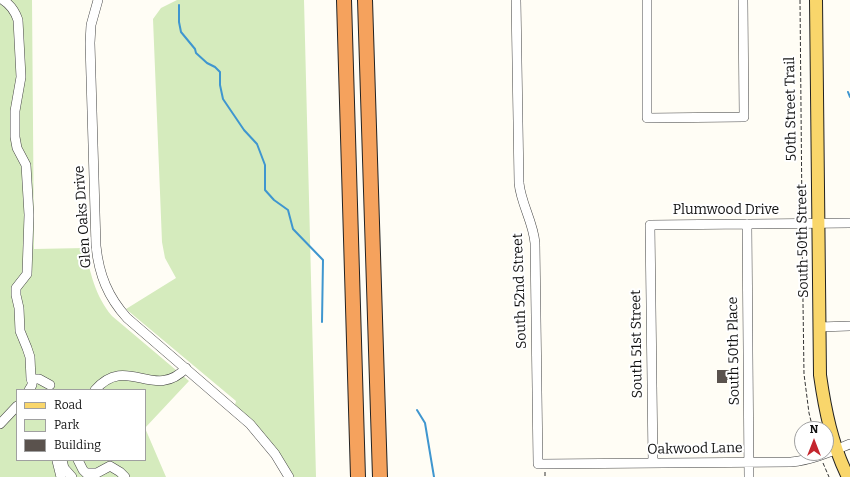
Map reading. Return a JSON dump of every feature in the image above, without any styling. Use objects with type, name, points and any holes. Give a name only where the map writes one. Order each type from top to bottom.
[{"type":"highway","points":[[344,0],[358,477]]},
{"type":"highway","points":[[365,0],[380,477]]},
{"type":"main road","name":"South 50th Street","points":[[816,0],[820,375],[827,414],[837,450],[848,477]]},
{"type":"street","points":[[3,0],[11,5],[15,12],[19,29],[21,77],[15,110],[15,137],[17,148],[26,165],[26,188],[29,215],[27,274],[16,288],[16,294],[19,308],[20,331],[30,357],[32,385],[30,389]]},
{"type":"street","name":"Glen Oaks Drive","points":[[98,0],[91,25],[90,43],[96,246],[100,272],[111,297],[127,318],[250,424],[275,454],[289,477]]},
{"type":"street","name":"South 52nd Street","points":[[516,0],[519,182],[522,202],[531,220],[535,243],[541,467]]},
{"type":"street","points":[[647,0],[648,118],[744,117],[743,0]]},
{"type":"street","name":"Plumwood Drive","points":[[650,225],[850,223]]},
{"type":"street","name":"South 50th Place","points":[[747,224],[750,477]]},
{"type":"street","name":"South 51st Street","points":[[650,225],[653,463]]},
{"type":"street","points":[[819,327],[850,326]]},
{"type":"street","points":[[96,389],[105,380],[117,375],[126,375],[160,382],[175,377],[186,368]]},
{"type":"street","points":[[32,379],[39,378],[50,385]]},
{"type":"street","points":[[0,424],[16,407]]},
{"type":"street","name":"Oakwood Lane","points":[[541,467],[653,463],[802,461],[837,450],[850,444]]},
{"type":"street","points":[[57,461],[61,477]]},
{"type":"street","points":[[62,461],[64,468],[72,477]]},
{"type":"street","points":[[78,461],[86,473],[97,473],[110,466],[115,468],[125,477]]},
{"type":"path","name":"50th Street Trail","points":[[800,0],[802,218]]},
{"type":"path","points":[[802,231],[804,374],[811,421]]},
{"type":"path","points":[[823,461],[829,477]]},
{"type":"path","points":[[541,467],[545,477]]},
{"type":"green space","points":[[0,0],[32,0],[34,249],[85,248],[91,275],[97,292],[112,316],[189,381],[146,427],[146,389],[16,389],[16,461],[146,461],[146,430],[166,477],[0,477]]},
{"type":"green space","points":[[177,0],[304,0],[316,477],[289,477],[234,409],[236,401],[126,309],[176,278],[165,258],[162,242],[153,19],[161,8]]},
{"type":"building","points":[[717,370],[729,370],[729,380],[727,380],[727,383],[717,383]]},
{"type":"waterway","points":[[179,5],[179,22],[181,32],[195,49],[196,53],[220,72],[220,85],[223,99],[244,130],[257,144],[265,165],[265,190],[274,200],[288,210],[293,229],[323,260],[322,322]]},
{"type":"waterway","points":[[848,92],[850,97]]},
{"type":"waterway","points":[[417,410],[425,423],[434,477]]}]
